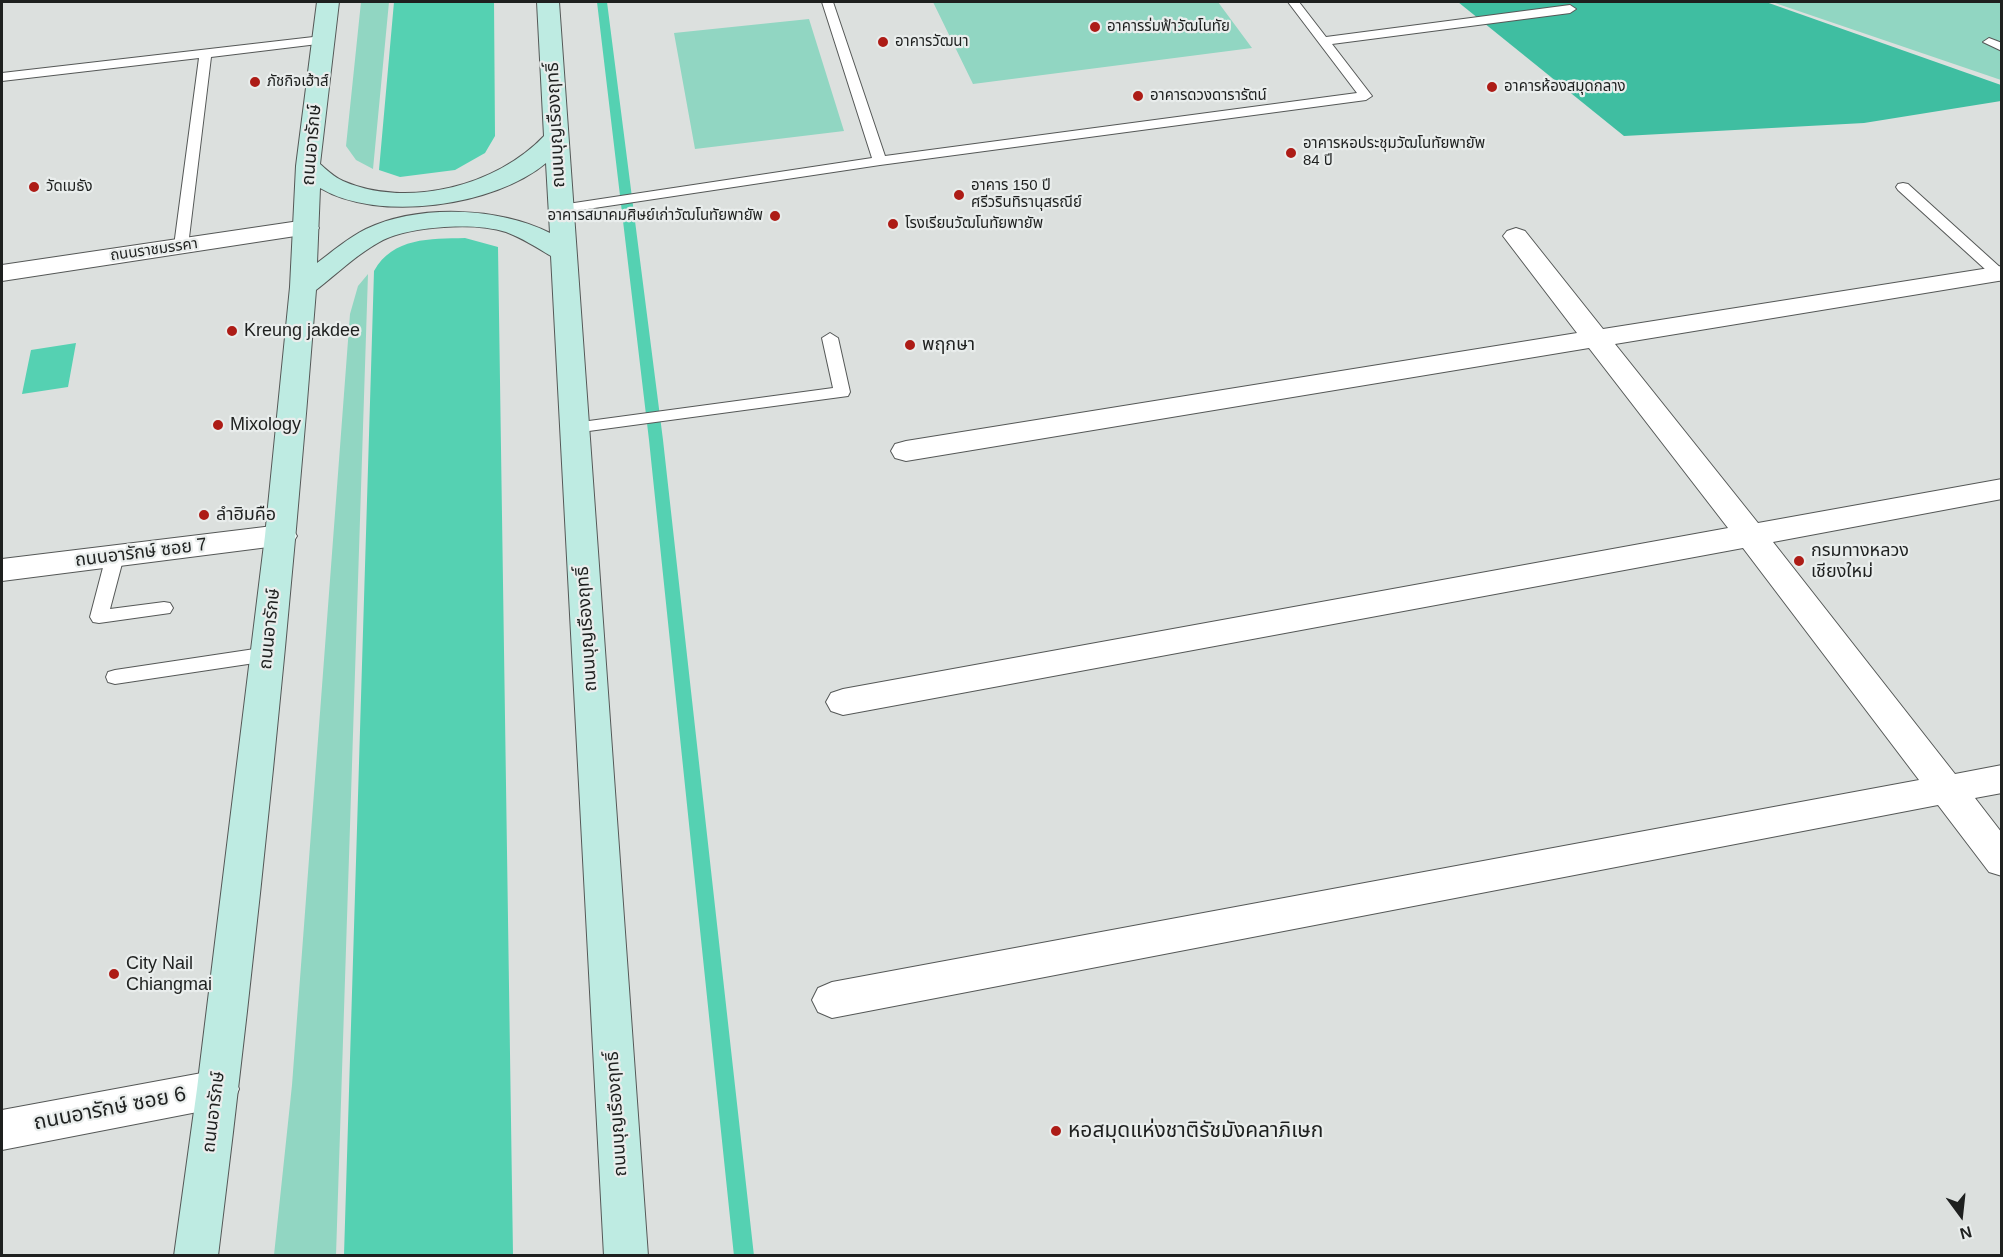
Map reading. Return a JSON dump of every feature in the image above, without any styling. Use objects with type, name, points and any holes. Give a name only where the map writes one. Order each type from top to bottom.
[{"type":"main road","name":"ถนนอารักษ์","points":[[196,1256],[218,1089],[281,536],[303,287],[308,166],[328,2]]},
{"type":"main road","name":"ถนนบุญเรืองฤทธิ์","points":[[548,2],[626,1256]]},
{"type":"main road","points":[[308,166],[332,185],[366,197],[410,200],[457,194],[500,181],[533,161],[556,138]]},
{"type":"main road","points":[[303,287],[375,235],[415,224],[462,218],[505,223],[537,235],[564,253]]},
{"type":"street","name":"ถนนราชมรรคา","points":[[2,273],[306,228]]},
{"type":"street","points":[[1516,236],[2001,861]]},
{"type":"street","points":[[906,451],[2000,275]]},
{"type":"street","points":[[843,702],[2001,489]]},
{"type":"street","name":"ถนนอารักษ์ ซอย 7","points":[[2,570],[281,536]]},
{"type":"street","points":[[832,1000],[2001,779]]},
{"type":"street","name":"ถนนอารักษ์ ซอย 6","points":[[2,1130],[218,1089]]},
{"type":"lane","points":[[827,2],[880,161]]},
{"type":"lane","points":[[561,209],[880,161],[1366,96],[1293,2]]},
{"type":"lane","points":[[1324,41],[1570,9]]},
{"type":"lane","points":[[2,77],[322,40]]},
{"type":"lane","points":[[1989,42],[2001,47]]},
{"type":"lane","points":[[181,246],[205,55]]},
{"type":"lane","points":[[1903,187],[2000,275]]},
{"type":"lane","points":[[574,428],[842,392],[830,338]]},
{"type":"lane","points":[[115,556],[99,617],[164,608]]},
{"type":"lane","points":[[116,677],[268,654]]},
{"type":"shaded area","points":[[361,2],[389,2],[373,169],[356,160],[346,146]]},
{"type":"shaded area","points":[[394,2],[494,2],[495,136],[485,153],[455,170],[400,177],[379,170]]},
{"type":"shaded area","name":"อาคารร่มฟ้าวัฒโนทัย","points":[[933,2],[1218,2],[1252,48],[973,84]]},
{"type":"shaded area","points":[[1458,2],[1766,2],[2001,85],[2001,101],[1864,123],[1624,136]]},
{"type":"shaded area","points":[[1772,2],[2001,2],[2001,80]]},
{"type":"shaded area","points":[[809,19],[844,131],[695,149],[674,33]]},
{"type":"shaded area","points":[[465,238],[498,247],[513,1255],[344,1255],[374,271],[391,252],[413,242]]},
{"type":"shaded area","points":[[368,274],[336,1255],[274,1255],[292,1085],[350,314],[358,286]]},
{"type":"shaded area","points":[[76,343],[68,387],[22,394],[31,350]]},
{"type":"waterway","points":[[602,2],[656,440],[744,1256]]},
{"type":"place","name":"อาคารร่มฟ้าวัฒโนทัย","points":[[1095,27]]},
{"type":"place","name":"อาคารวัฒนา","points":[[883,42]]},
{"type":"place","name":"ภัชกิจเฮ้าส์","points":[[255,82]]},
{"type":"place","name":"อาคารห้องสมุดกลาง","points":[[1492,87]]},
{"type":"place","name":"อาคารดวงดารารัตน์","points":[[1138,96]]},
{"type":"place","name":"อาคารหอประชุมวัฒโนทัยพายัพ 84 ปี","points":[[1291,153]]},
{"type":"place","name":"วัดเมธัง","points":[[34,187]]},
{"type":"place","name":"อาคาร 150 ปี ศรีวรินทิรานุสรณีย์","points":[[959,195]]},
{"type":"place","name":"อาคารสมาคมศิษย์เก่าวัฒโนทัยพายัพ","points":[[775,216]]},
{"type":"place","name":"โรงเรียนวัฒโนทัยพายัพ","points":[[893,224]]},
{"type":"place","name":"Kreung jakdee","points":[[232,331]]},
{"type":"place","name":"พฤกษา","points":[[910,345]]},
{"type":"place","name":"Mixology","points":[[218,425]]},
{"type":"place","name":"ลำฮิมคือ","points":[[204,515]]},
{"type":"place","name":"กรมทางหลวง เชียงใหม่","points":[[1799,561]]},
{"type":"place","name":"City Nail Chiangmai","points":[[114,974]]},
{"type":"place","name":"หอสมุดแห่งชาติรัชมังคลาภิเษก","points":[[1056,1131]]}]
